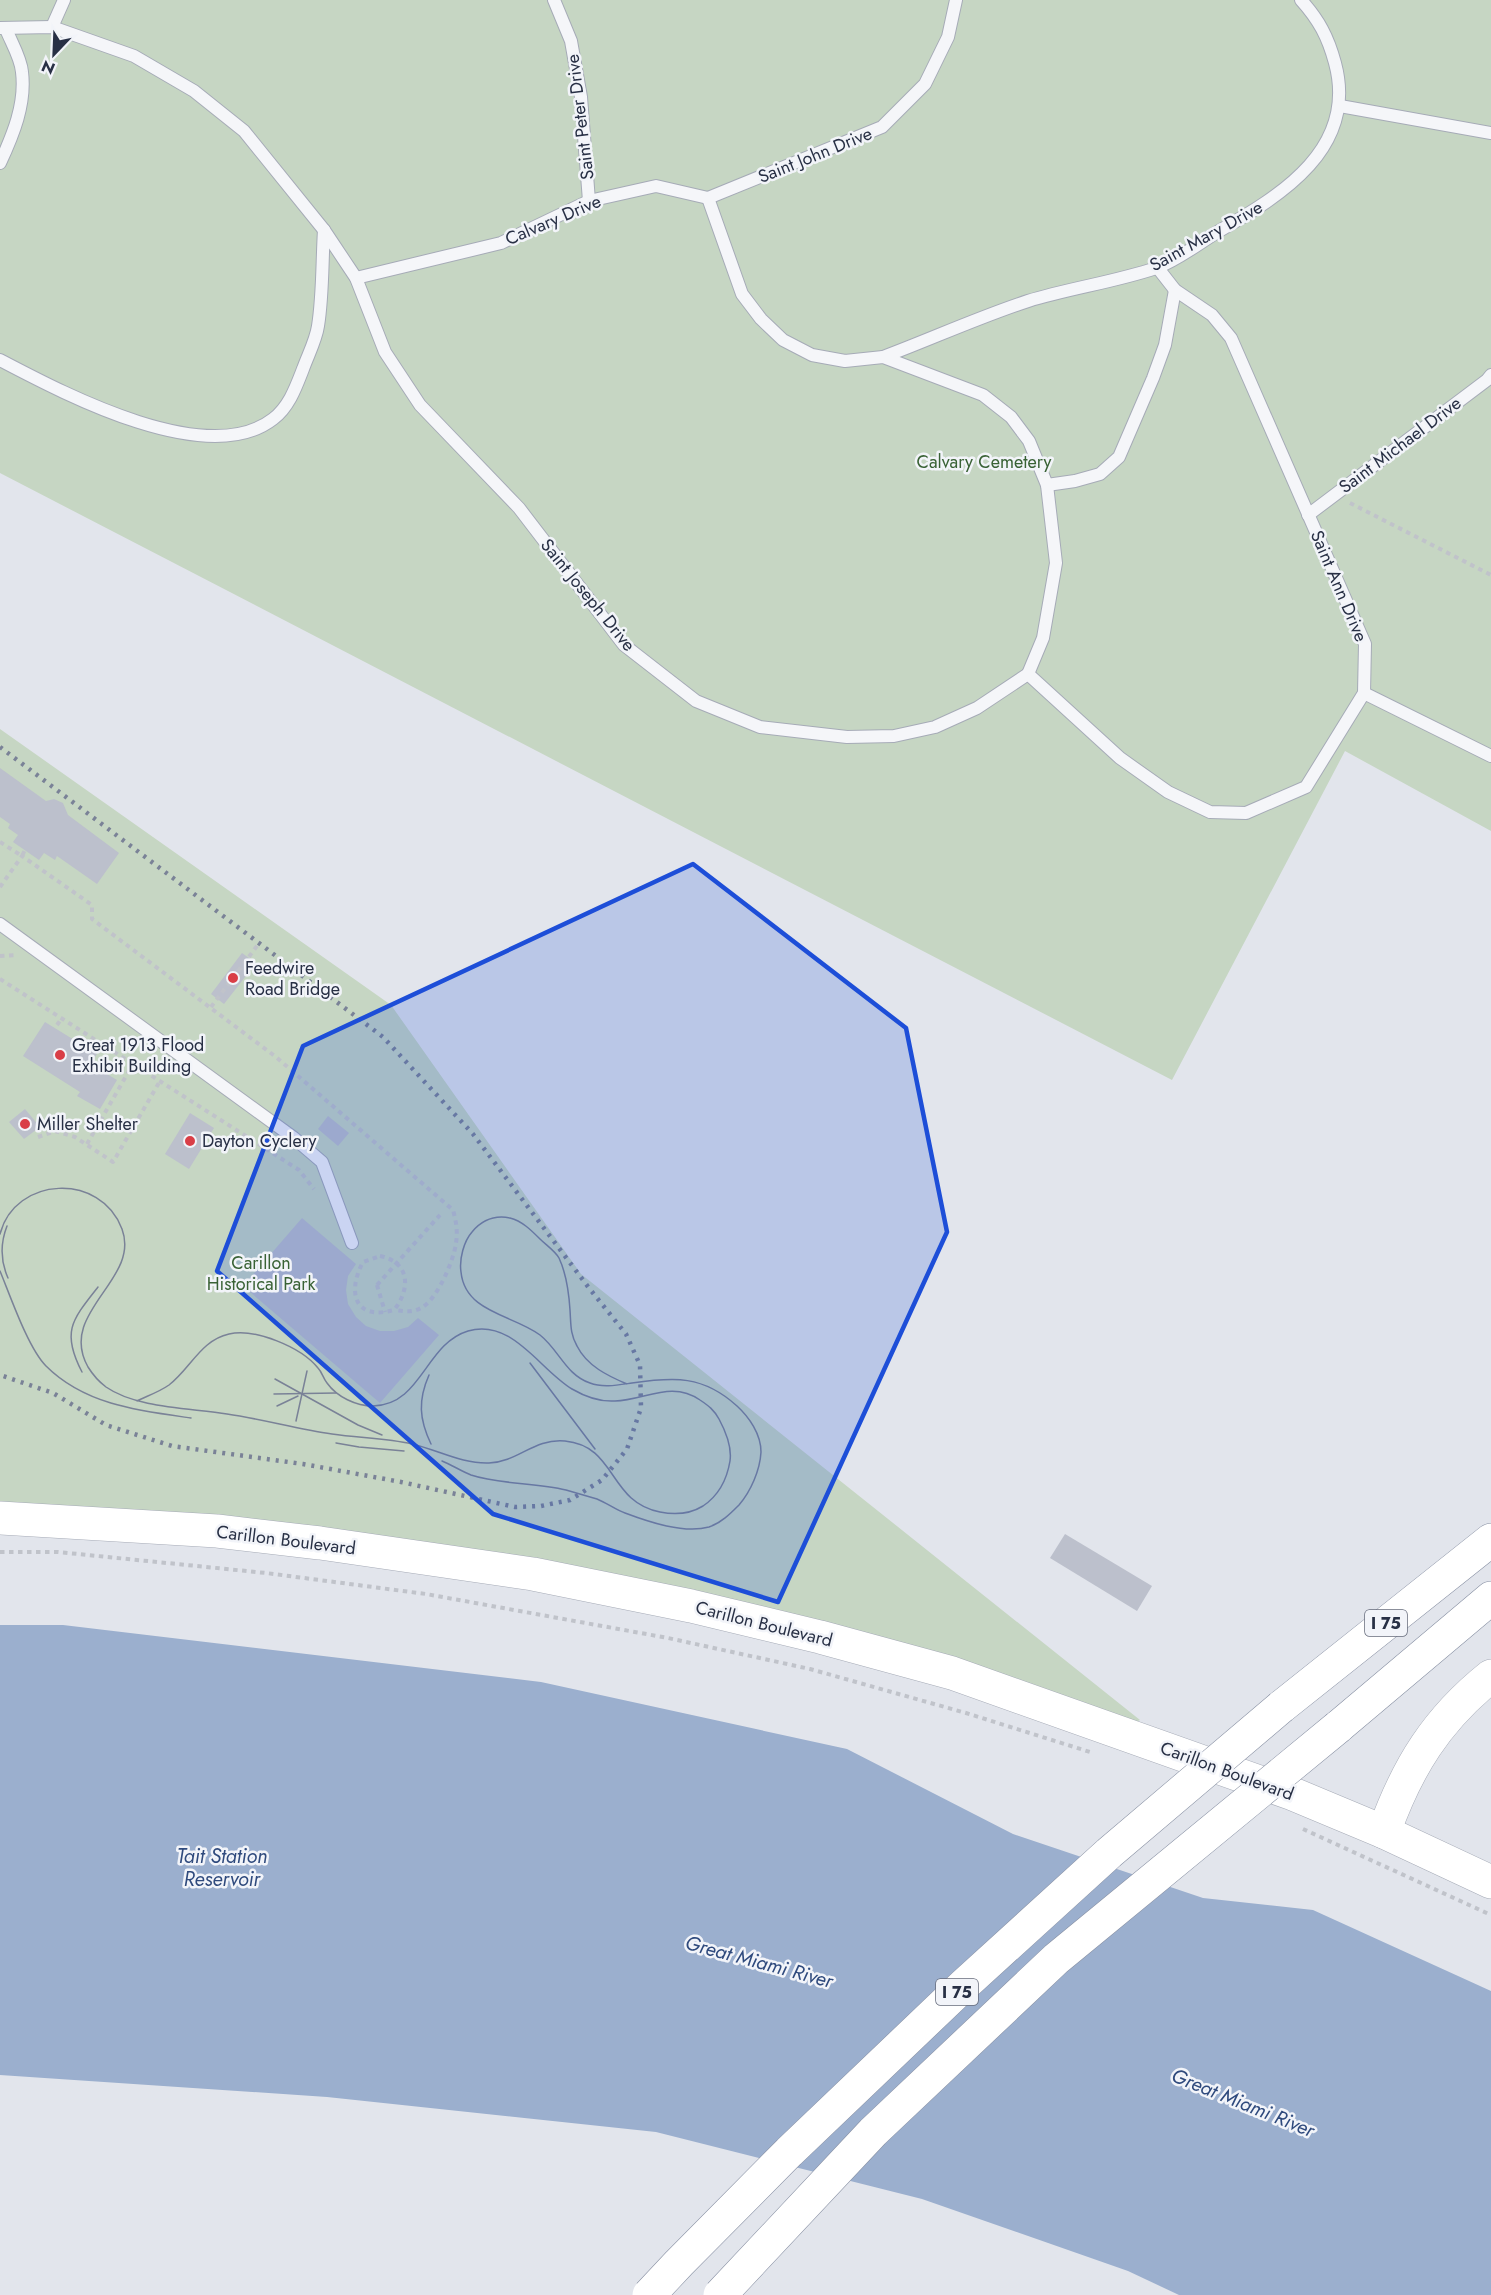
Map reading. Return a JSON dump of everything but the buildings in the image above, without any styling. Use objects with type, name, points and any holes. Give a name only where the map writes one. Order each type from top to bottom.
[{"type":"main road","name":"Carillon Boulevard","points":[[0,1518],[206,1530],[320,1543],[533,1574],[691,1606],[820,1637],[952,1673],[1293,1794],[1384,1832],[1491,1882]]},
{"type":"main road","name":"I 75","points":[[649,2295],[789,2152],[966,1984],[1109,1853],[1281,1707],[1491,1540]]},
{"type":"main road","name":"I 75","points":[[721,2294],[873,2132],[1056,1959],[1491,1598]]},
{"type":"main road","points":[[1384,1832],[1392,1808],[1421,1751],[1441,1723],[1471,1692],[1491,1676]]},
{"type":"lane","points":[[52,27],[64,0]]},
{"type":"lane","name":"Saint Peter Drive","points":[[554,0],[571,41],[581,96],[589,201]]},
{"type":"lane","name":"Saint John Drive","points":[[708,198],[882,127],[925,84],[948,37],[956,0]]},
{"type":"lane","name":"Saint Mary Drive","points":[[884,357],[1028,302],[1158,267],[1269,202],[1296,179],[1326,144],[1340,106],[1338,74],[1330,47],[1317,18],[1301,0]]},
{"type":"lane","points":[[0,163],[12,136],[22,101],[22,71],[3,28],[52,27],[134,56],[194,91],[244,131],[324,230],[356,278]]},
{"type":"lane","points":[[1340,106],[1491,133]]},
{"type":"lane","name":"Calvary Drive","points":[[356,278],[501,243],[589,201],[656,186],[708,198]]},
{"type":"lane","points":[[708,198],[742,294],[761,319],[783,340],[812,355],[845,361],[884,357],[983,395],[1011,417],[1029,441],[1047,484],[1056,563],[1043,638],[1028,674],[1120,758],[1168,792],[1210,812],[1246,813],[1306,787],[1364,693],[1491,756]]},
{"type":"lane","points":[[0,360],[72,397],[150,426],[195,436],[239,436],[274,419],[292,396],[318,328],[324,230]]},
{"type":"lane","name":"Saint Ann Drive","points":[[1158,267],[1175,290],[1212,315],[1231,338],[1365,644],[1364,693]]},
{"type":"lane","name":"Saint Joseph Drive","points":[[356,278],[385,352],[420,405],[519,508],[624,645],[696,701],[760,727],[847,737],[894,736],[935,727],[977,708],[1028,674]]},
{"type":"lane","points":[[1047,484],[1076,481],[1100,474],[1119,457],[1154,378],[1175,290]]},
{"type":"lane","name":"Saint Michael Drive","points":[[1308,515],[1490,379]]},
{"type":"lane","points":[[0,924],[294,1138],[322,1162],[352,1243]]},
{"type":"path","points":[[1335,495],[1491,575]]},
{"type":"path","points":[[0,842],[92,905],[92,919],[276,1057],[453,1210],[457,1224],[456,1244],[447,1271],[433,1297],[423,1308],[411,1312],[394,1310],[374,1312],[363,1309],[354,1292],[355,1277],[363,1262],[380,1256],[393,1258],[402,1269],[404,1290],[394,1310]]},
{"type":"path","points":[[0,887],[25,850]]},
{"type":"path","points":[[211,1007],[260,942]]},
{"type":"path","points":[[0,979],[299,1170],[319,1195]]},
{"type":"path","points":[[57,1025],[62,1018]]},
{"type":"path","points":[[87,1144],[133,1064]]},
{"type":"path","points":[[38,1137],[55,1131],[75,1137],[113,1162],[160,1081]]},
{"type":"path","points":[[204,1119],[209,1112]]},
{"type":"path","points":[[385,1312],[377,1285],[440,1215]]},
{"type":"path","points":[[352,1243],[363,1262]]},
{"type":"path","points":[[0,1552],[58,1552],[266,1573],[426,1594],[668,1638],[821,1672],[966,1713],[1098,1755]]},
{"type":"path","points":[[1302,1829],[1491,1915]]},
{"type":"highlighted area","points":[[693,864],[906,1028],[947,1232],[778,1602],[493,1514],[217,1271],[303,1046]]},
{"type":"green space","name":"Calvary Cemetery","points":[[0,0],[1491,0],[1491,831],[1345,751],[1172,1080],[0,473]]},
{"type":"green space","name":"Carillon Historical Park","points":[[0,729],[391,1005],[581,1274],[1140,1720],[1118,1732],[691,1606],[0,1518]]},
{"type":"water","name":"Tait Station Reservoir","points":[[0,1625],[63,1625],[541,1682],[847,1749],[1013,1834],[1203,1898],[1313,1910],[1491,1991],[1491,2295],[1179,2295],[1128,2271],[922,2199],[656,2132],[327,2097],[0,2075]]},
{"type":"tram line","points":[[0,1234],[9,1215],[22,1201],[40,1192],[59,1188],[78,1190],[96,1198],[111,1210],[122,1229],[125,1247],[120,1264],[111,1281],[90,1313],[83,1329],[81,1347],[88,1367],[98,1380],[118,1394],[132,1399],[148,1403],[164,1406],[240,1416],[332,1434],[402,1442],[479,1463],[499,1462],[544,1443],[565,1441],[582,1445],[594,1453],[631,1497],[643,1506],[666,1513],[688,1512],[708,1502],[721,1486],[730,1461],[728,1440],[717,1416],[706,1404],[690,1394],[669,1391],[615,1401],[592,1398],[572,1389],[512,1338],[484,1329],[468,1331],[454,1338],[442,1348],[413,1385],[402,1396],[389,1403],[367,1406],[347,1400],[331,1388],[321,1371],[301,1353],[277,1341],[240,1333],[219,1337],[211,1342],[169,1385],[157,1392],[141,1399],[137,1401]]},
{"type":"tram line","points":[[442,1461],[482,1478],[566,1490],[597,1499],[622,1512],[645,1520],[678,1528],[699,1529],[713,1525],[736,1508],[751,1487],[760,1459],[757,1432],[746,1415],[712,1388],[675,1379],[611,1386],[590,1383],[575,1374],[540,1335],[481,1305],[464,1286],[461,1262],[463,1250],[472,1232],[489,1219],[504,1217],[518,1221],[553,1250],[565,1277],[572,1333],[577,1346],[592,1365],[627,1384]]},
{"type":"tram line","points":[[7,1226],[2,1252],[3,1265],[8,1278]]},
{"type":"tram line","points":[[0,1271],[20,1321],[39,1358],[61,1379],[78,1390],[114,1404],[191,1418]]},
{"type":"tram line","points":[[82,1372],[72,1346],[72,1327],[98,1287]]},
{"type":"tram line","points":[[530,1363],[595,1449]]},
{"type":"tram line","points":[[296,1421],[307,1371]]},
{"type":"tram line","points":[[429,1375],[425,1384],[421,1410],[431,1444]]},
{"type":"tram line","points":[[275,1379],[358,1425],[382,1435]]},
{"type":"tram line","points":[[274,1394],[336,1393]]},
{"type":"tram line","points":[[277,1406],[298,1396]]},
{"type":"tram line","points":[[336,1443],[404,1451]]},
{"type":"railway","points":[[0,747],[383,1037],[473,1134],[626,1334],[640,1365],[641,1408],[627,1449],[602,1480],[570,1500],[541,1506],[515,1507],[401,1482],[303,1464],[172,1446],[106,1425],[53,1393],[0,1375]]},
{"type":"place","name":"Feedwire Road Bridge","points":[[233,978]]},
{"type":"place","name":"Great 1913 Flood Exhibit Building","points":[[60,1055]]},
{"type":"place","name":"Miller Shelter","points":[[25,1124]]},
{"type":"place","name":"Dayton Cyclery","points":[[190,1141]]},
{"type":"water label","name":"Great Miami River","points":[[759,1962]]},
{"type":"water label","name":"Great Miami River","points":[[1243,2103]]}]
